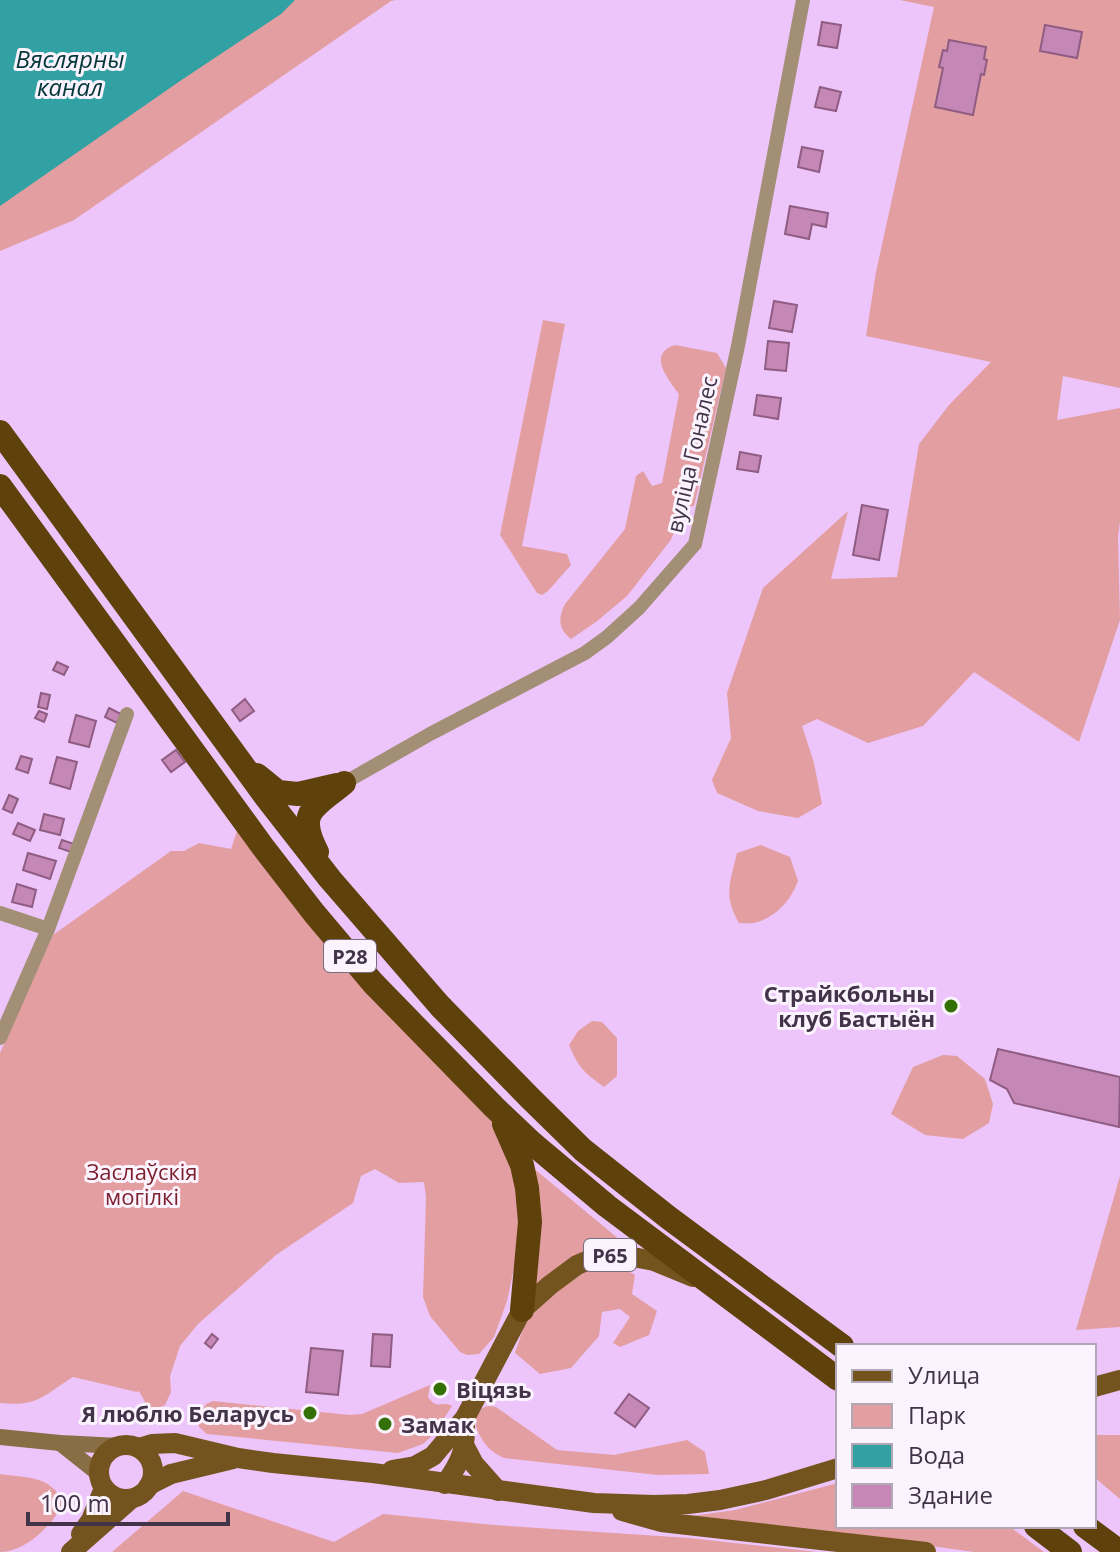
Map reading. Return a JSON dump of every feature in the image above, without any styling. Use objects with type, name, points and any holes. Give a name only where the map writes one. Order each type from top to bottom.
[{"type":"highway","name":"Р28","points":[[0,432],[330,879],[440,1006],[583,1150],[839,1344]]},
{"type":"highway","name":"Р28","points":[[0,486],[263,847],[373,983],[532,1143],[607,1206],[836,1378]]},
{"type":"highway","points":[[243,764],[278,792],[298,794],[344,783]]},
{"type":"highway","points":[[330,879],[309,836],[307,821],[312,810],[344,783]]},
{"type":"highway","name":"Р65","points":[[495,1108],[522,1165],[527,1188],[530,1222],[522,1310]]},
{"type":"highway","points":[[1039,1528],[1070,1552]]},
{"type":"highway","points":[[1088,1528],[1120,1552]]},
{"type":"main road","name":"Р65","points":[[433,1456],[465,1418],[522,1310],[577,1265],[596,1257],[633,1257],[654,1261],[711,1285]]},
{"type":"main road","points":[[1096,1386],[1120,1380]]},
{"type":"main road","name":"Р65","points":[[445,1484],[458,1466],[464,1445],[465,1418]]},
{"type":"main road","points":[[0,1437],[129,1447],[149,1458],[152,1479],[145,1492],[131,1499],[70,1552]]},
{"type":"main road","points":[[60,1443],[94,1470],[116,1498],[131,1499]]},
{"type":"main road","points":[[70,1552],[91,1520],[102,1483],[100,1465],[103,1458],[107,1453],[152,1444],[175,1443],[238,1458],[594,1503],[654,1505],[720,1500],[836,1469]]},
{"type":"main road","points":[[464,1445],[474,1464],[498,1491]]},
{"type":"main road","points":[[373,1473],[415,1466],[433,1456],[445,1484]]},
{"type":"main road","points":[[149,1485],[171,1474],[238,1458]]},
{"type":"main road","points":[[594,1503],[661,1522],[926,1552]]},
{"type":"street","name":"вуліца Гоналес","points":[[344,783],[585,653],[639,608],[695,544],[738,346],[803,0]]},
{"type":"street","points":[[0,1038],[48,929],[127,714]]},
{"type":"street","points":[[0,913],[48,929]]},
{"type":"green space","points":[[0,0],[396,0],[74,220],[0,251]]},
{"type":"green space","points":[[900,0],[1120,0],[1120,388],[1063,376],[1057,420],[1120,408],[1120,620],[1079,742],[974,672],[923,726],[868,743],[817,719],[802,726],[814,763],[822,804],[798,818],[758,811],[717,793],[712,780],[731,738],[727,693],[763,588],[848,511],[831,579],[897,577],[919,444],[949,405],[991,362],[866,336],[876,272],[934,7]]},
{"type":"green space","points":[[543,320],[565,324],[522,546],[567,554],[571,565],[542,595],[537,593],[500,535]]},
{"type":"green space","points":[[675,345],[717,353],[726,368],[694,506],[688,506],[670,541],[627,596],[571,639],[562,627],[560,619],[563,609],[625,529],[636,476],[643,471],[652,486],[662,483],[679,394],[662,368],[661,361],[666,349]]},
{"type":"green space","name":"Заслаўскія могілкі","points":[[238,828],[498,1125],[519,1174],[521,1235],[507,1301],[494,1337],[479,1354],[467,1355],[460,1352],[430,1316],[423,1297],[424,1182],[399,1183],[375,1169],[361,1176],[353,1203],[276,1255],[198,1324],[180,1346],[170,1376],[171,1392],[165,1405],[150,1411],[139,1391],[73,1377],[31,1402],[0,1403],[0,1053],[53,935],[171,851],[184,851],[199,843],[231,849]]},
{"type":"green space","points":[[761,845],[790,857],[798,881],[778,911],[756,923],[739,923],[729,896],[737,853]]},
{"type":"green space","points":[[592,1021],[602,1022],[617,1038],[617,1076],[604,1087],[582,1069],[569,1045],[578,1031]]},
{"type":"green space","points":[[943,1055],[957,1056],[985,1079],[993,1104],[989,1123],[963,1139],[925,1135],[891,1114],[913,1067]]},
{"type":"green space","points":[[526,1162],[626,1245],[625,1249],[531,1293],[540,1238]]},
{"type":"green space","points":[[1120,1176],[1120,1327],[1076,1330]]},
{"type":"green space","points":[[616,1264],[635,1275],[632,1294],[657,1311],[649,1335],[620,1347],[613,1343],[630,1317],[620,1309],[602,1312],[599,1336],[571,1368],[540,1374],[515,1353],[524,1326],[544,1300],[580,1272]]},
{"type":"green space","points":[[430,1385],[428,1397],[431,1401],[452,1406],[434,1434],[423,1444],[398,1453],[207,1434],[199,1427],[197,1418],[206,1404],[213,1401],[362,1414]]},
{"type":"green space","points":[[489,1406],[496,1407],[557,1450],[614,1455],[687,1440],[705,1452],[709,1474],[658,1475],[504,1458],[487,1446],[476,1426],[477,1413]]},
{"type":"green space","points":[[1096,1435],[1120,1435],[1120,1499],[1096,1479]]},
{"type":"green space","points":[[0,1474],[46,1483],[63,1504],[52,1521],[28,1543],[0,1552]]},
{"type":"green space","points":[[836,1484],[836,1528],[1012,1528],[1044,1552],[974,1552],[685,1517],[735,1510]]},
{"type":"green space","points":[[183,1491],[334,1542],[383,1514],[689,1538],[818,1552],[112,1552]]},
{"type":"water","name":"Вяслярны канал","points":[[0,0],[295,0],[281,14],[0,206]]},
{"type":"building","points":[[822,22],[841,25],[837,48],[818,45]]},
{"type":"building","points":[[1045,25],[1082,32],[1077,58],[1040,51]]},
{"type":"building","points":[[949,40],[986,47],[984,59],[987,60],[973,115],[935,107],[943,68],[939,67]]},
{"type":"building","points":[[820,87],[841,92],[836,111],[815,107]]},
{"type":"building","points":[[802,147],[823,151],[819,172],[798,167]]},
{"type":"building","points":[[790,206],[828,213],[826,227],[812,224],[809,239],[785,234]]},
{"type":"building","points":[[774,301],[797,305],[792,332],[769,328]]},
{"type":"building","points":[[768,341],[789,343],[786,371],[765,369]]},
{"type":"building","points":[[757,395],[781,398],[778,419],[754,415]]},
{"type":"building","points":[[740,452],[761,456],[758,472],[737,469]]},
{"type":"building","points":[[862,505],[888,510],[879,560],[853,555]]},
{"type":"building","points":[[57,662],[68,667],[64,675],[53,670]]},
{"type":"building","points":[[41,693],[50,695],[47,709],[38,707]]},
{"type":"building","points":[[245,699],[254,711],[240,721],[232,710]]},
{"type":"building","points":[[109,708],[121,714],[117,723],[105,717]]},
{"type":"building","points":[[39,711],[47,714],[44,722],[35,718]]},
{"type":"building","points":[[76,715],[96,721],[89,747],[69,742]]},
{"type":"building","points":[[176,750],[185,762],[171,772],[162,760]]},
{"type":"building","points":[[21,756],[32,759],[28,773],[16,769]]},
{"type":"building","points":[[57,757],[77,762],[70,789],[50,783]]},
{"type":"building","points":[[9,795],[18,799],[12,813],[3,809]]},
{"type":"building","points":[[44,814],[64,819],[60,835],[40,830]]},
{"type":"building","points":[[18,823],[35,830],[30,841],[13,834]]},
{"type":"building","points":[[62,840],[74,844],[71,852],[59,848]]},
{"type":"building","points":[[28,853],[56,861],[50,879],[23,870]]},
{"type":"building","points":[[17,884],[36,890],[32,907],[12,902]]},
{"type":"building","points":[[998,1049],[1120,1077],[1119,1127],[1014,1103],[1007,1089],[990,1080]]},
{"type":"building","points":[[212,1334],[218,1339],[211,1348],[205,1343]]},
{"type":"building","points":[[373,1334],[392,1335],[390,1367],[371,1366]]},
{"type":"building","points":[[311,1348],[343,1351],[338,1395],[306,1392]]},
{"type":"building","points":[[629,1394],[649,1408],[635,1427],[615,1413]]},
{"type":"place","name":"Страйкбольны клуб Бастыён","points":[[951,1006]]},
{"type":"place","name":"Віцязь","points":[[440,1389]]},
{"type":"place","name":"Я люблю Беларусь","points":[[310,1413]]},
{"type":"place","name":"Замак","points":[[385,1424]]}]
